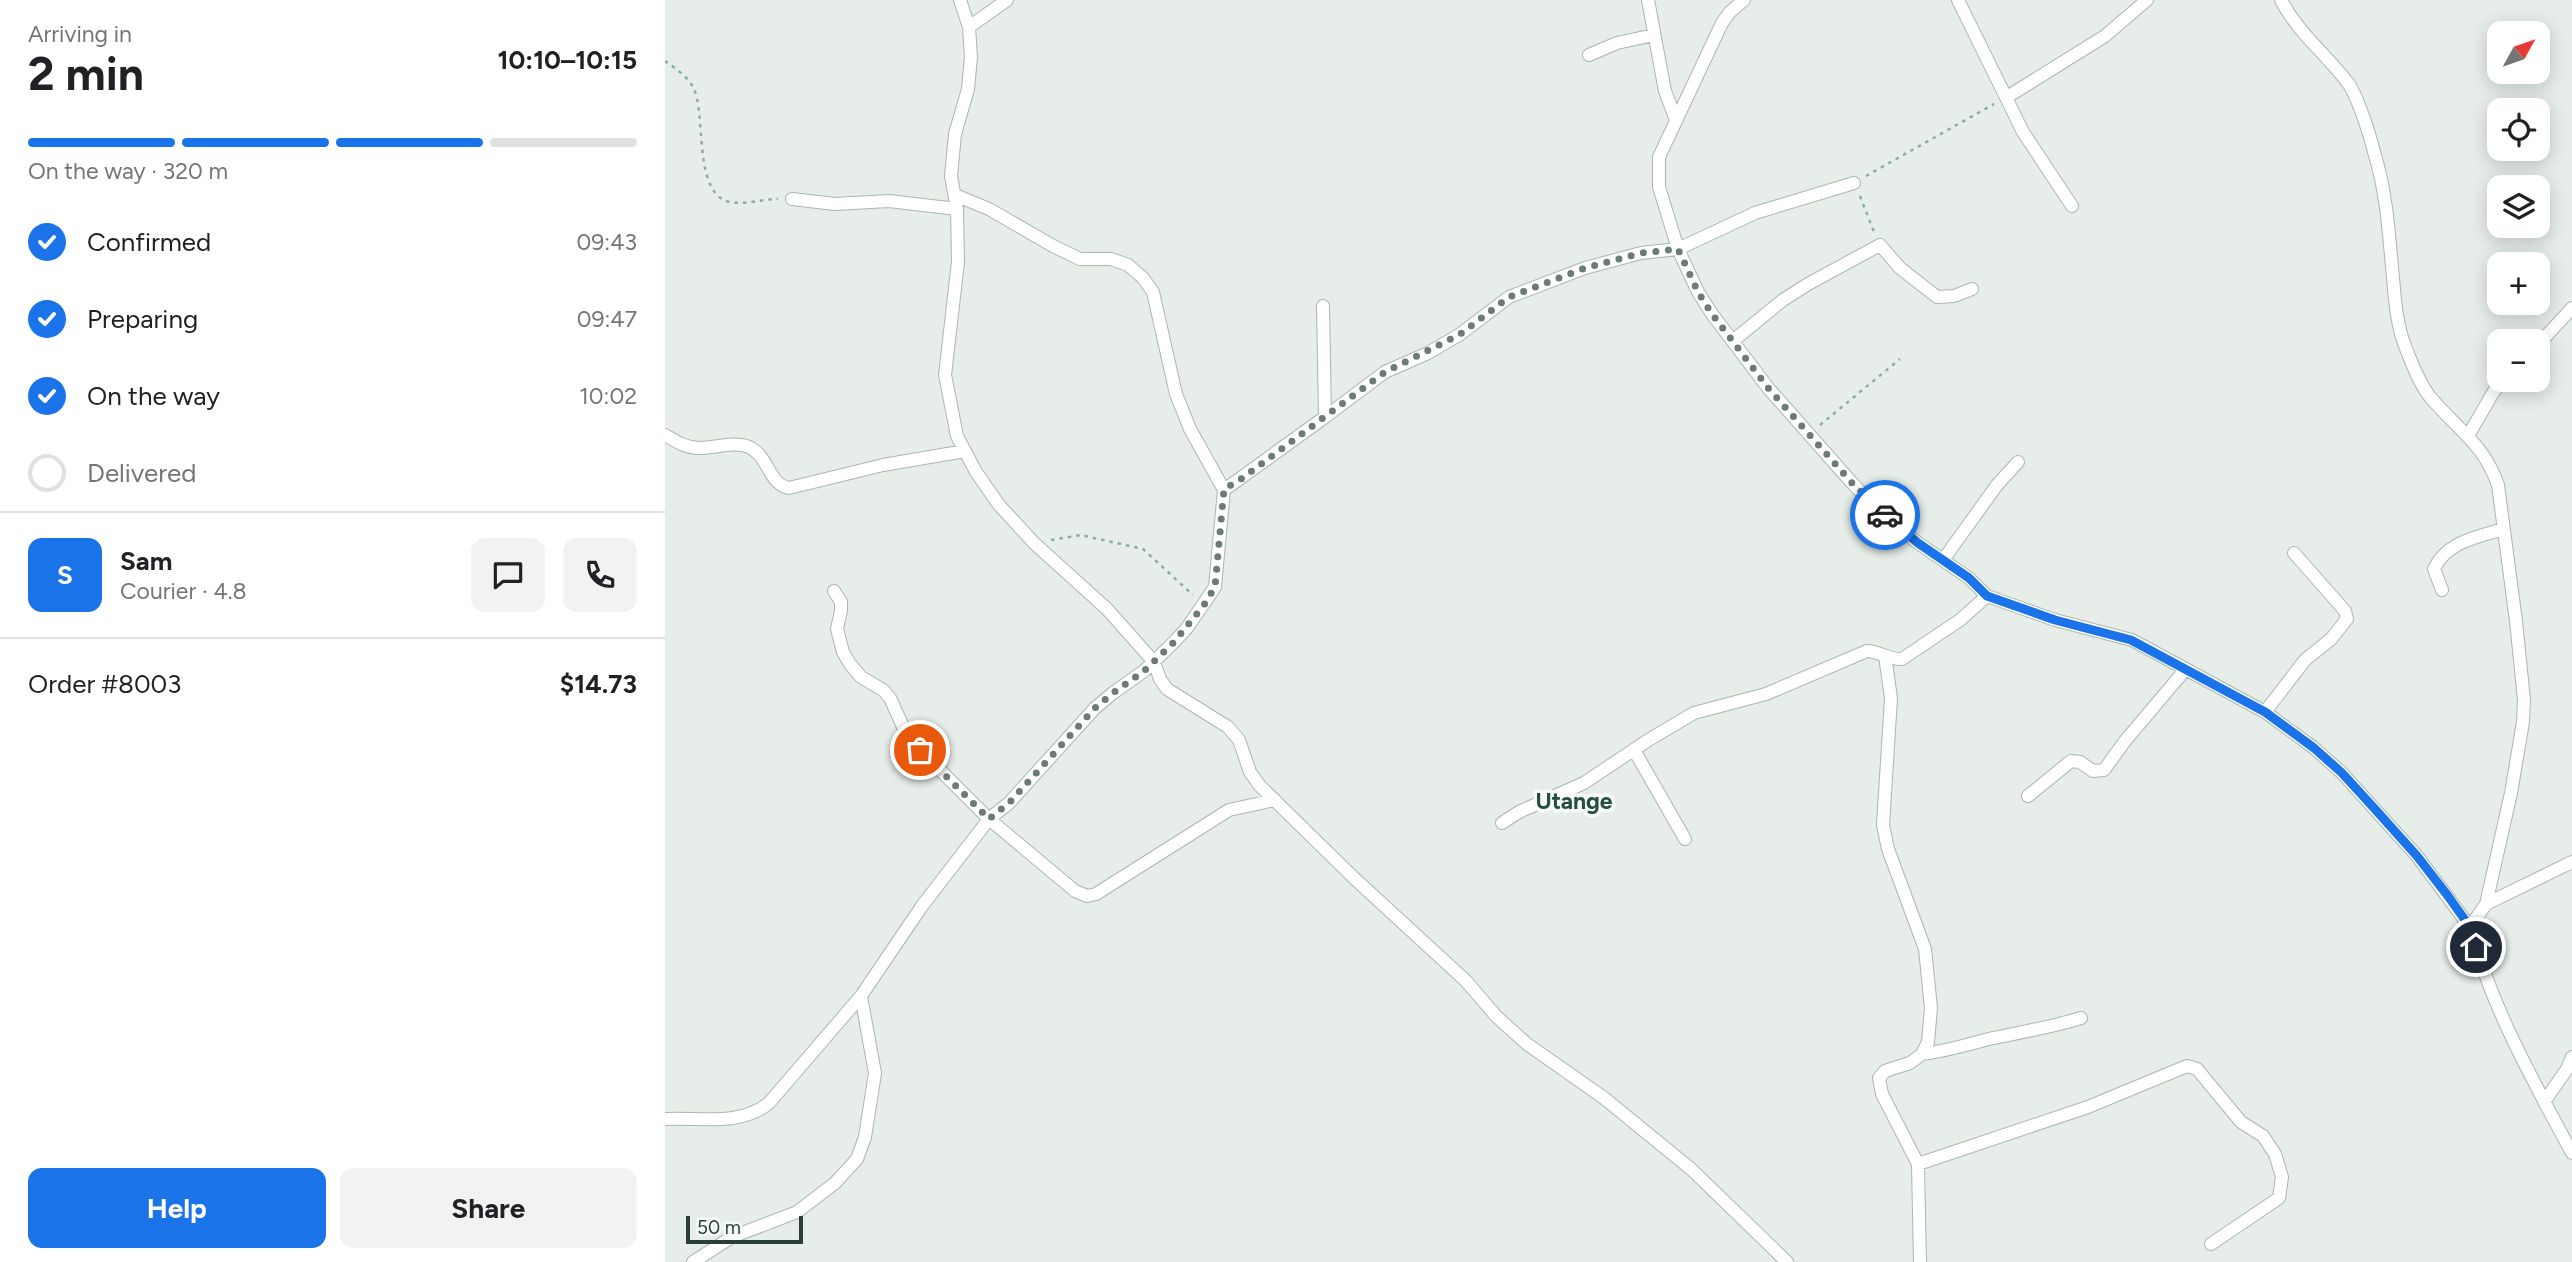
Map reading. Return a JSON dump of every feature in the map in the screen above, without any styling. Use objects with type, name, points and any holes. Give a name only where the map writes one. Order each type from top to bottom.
[{"type":"street","points":[[960,0],[969,27],[971,57],[968,89],[955,134],[951,176],[957,209],[958,262],[945,375],[957,436],[999,505],[1034,543],[1107,608],[1154,662],[1167,689],[1228,727],[1239,740],[1250,772],[1275,800],[1353,878],[1466,981],[1496,1016],[1527,1045],[1604,1098],[1691,1169],[1787,1262]]},
{"type":"street","points":[[969,27],[1007,0]]},
{"type":"street","points":[[1648,0],[1665,91],[1676,120]]},
{"type":"street","points":[[1744,0],[1722,23],[1659,157],[1660,187],[1678,249],[1698,292],[1712,314],[1769,389],[1880,512],[1969,578],[1987,596],[2055,620],[2131,640],[2265,712],[2314,748],[2342,773],[2417,856],[2470,927],[2483,970],[2544,1102],[2572,1153]]},
{"type":"street","points":[[1958,0],[2023,132],[2072,206]]},
{"type":"street","points":[[2007,97],[2105,36],[2147,0]]},
{"type":"street","points":[[2281,0],[2310,42],[2349,84],[2374,149],[2381,176],[2396,309],[2405,347],[2429,396],[2468,436],[2491,466],[2498,485],[2524,700],[2523,722],[2511,793],[2486,904],[2470,927]]},
{"type":"street","points":[[1589,55],[1617,43],[1654,35]]},
{"type":"street","points":[[1224,489],[1385,372],[1459,335],[1509,297],[1585,268],[1641,253],[1678,249],[1755,213],[1854,183]]},
{"type":"street","points":[[665,1119],[744,1118],[760,1111],[786,1085],[861,996],[922,906],[989,819],[1009,803],[1095,708],[1154,662],[1187,628],[1215,587],[1224,489],[1190,429],[1181,406],[1153,292],[1143,278],[1128,265],[1111,259],[1080,259],[989,209],[955,195]]},
{"type":"street","points":[[792,199],[835,204],[889,201],[957,209]]},
{"type":"street","points":[[1734,340],[1800,289],[1879,245],[1900,268],[1937,297],[1954,296],[1972,289]]},
{"type":"street","points":[[1322,306],[1325,417]]},
{"type":"street","points":[[2550,332],[2572,307]]},
{"type":"street","points":[[2468,436],[2493,392]]},
{"type":"street","points":[[665,435],[684,446],[746,446],[766,462],[774,480],[780,486],[789,488],[883,465],[965,451]]},
{"type":"street","points":[[1943,560],[1997,485],[2018,462]]},
{"type":"street","points":[[2442,590],[2434,569],[2440,556],[2463,541],[2504,529]]},
{"type":"street","points":[[2265,712],[2305,660],[2331,639],[2347,619],[2345,611],[2294,553]]},
{"type":"street","points":[[834,592],[841,603],[837,629],[843,652],[861,677],[883,690],[890,698],[905,731],[920,750],[989,819],[1075,891],[1087,896],[1096,894],[1229,810],[1275,800]]},
{"type":"street","points":[[1502,823],[1519,812],[1584,783],[1694,713],[1766,694],[1867,651],[1874,651],[1894,660],[1902,659],[1959,620],[1987,596]]},
{"type":"street","points":[[1885,656],[1891,698],[1883,825],[1888,849],[1925,949],[1931,1008],[1928,1042],[1922,1054],[1910,1063],[1885,1071],[1879,1078],[1882,1094],[1918,1164],[1920,1262]]},
{"type":"street","points":[[2028,796],[2071,761],[2080,762],[2093,771],[2105,770],[2125,741],[2185,670]]},
{"type":"street","points":[[1634,750],[1685,839]]},
{"type":"street","points":[[2486,904],[2572,862]]},
{"type":"street","points":[[693,1262],[732,1237],[797,1212],[835,1183],[857,1158],[865,1137],[875,1073],[861,996]]},
{"type":"street","points":[[1922,1054],[2049,1028],[2081,1018]]},
{"type":"street","points":[[2544,1102],[2572,1058]]},
{"type":"street","points":[[1918,1164],[2088,1107],[2187,1066],[2197,1069],[2241,1122],[2263,1136],[2275,1154],[2282,1177],[2279,1198],[2211,1244]]},
{"type":"path","points":[[665,61],[679,71],[694,89],[703,162],[708,181],[720,196],[725,201],[733,202],[792,199]]},
{"type":"path","points":[[1879,245],[1854,183],[2007,97]]},
{"type":"path","points":[[1809,435],[1900,359]]},
{"type":"path","points":[[1034,543],[1081,535],[1143,549],[1204,605]]},
{"type":"way so far","points":[[920,750],[989,819],[1009,803],[1095,708],[1144,671],[1174,642],[1204,605],[1215,587],[1224,489],[1385,372],[1459,335],[1499,302],[1585,268],[1641,253],[1678,249],[1698,292],[1712,314],[1769,389],[1853,484],[1885,515]]},
{"type":"district","name":"Utange","points":[[1574,801]]},
{"type":"route","points":[[1885,515],[1918,543],[1969,578],[1987,596],[2055,620],[2131,640],[2265,712],[2314,748],[2342,773],[2374,808],[2448,896],[2470,927],[2476,947]]}]
